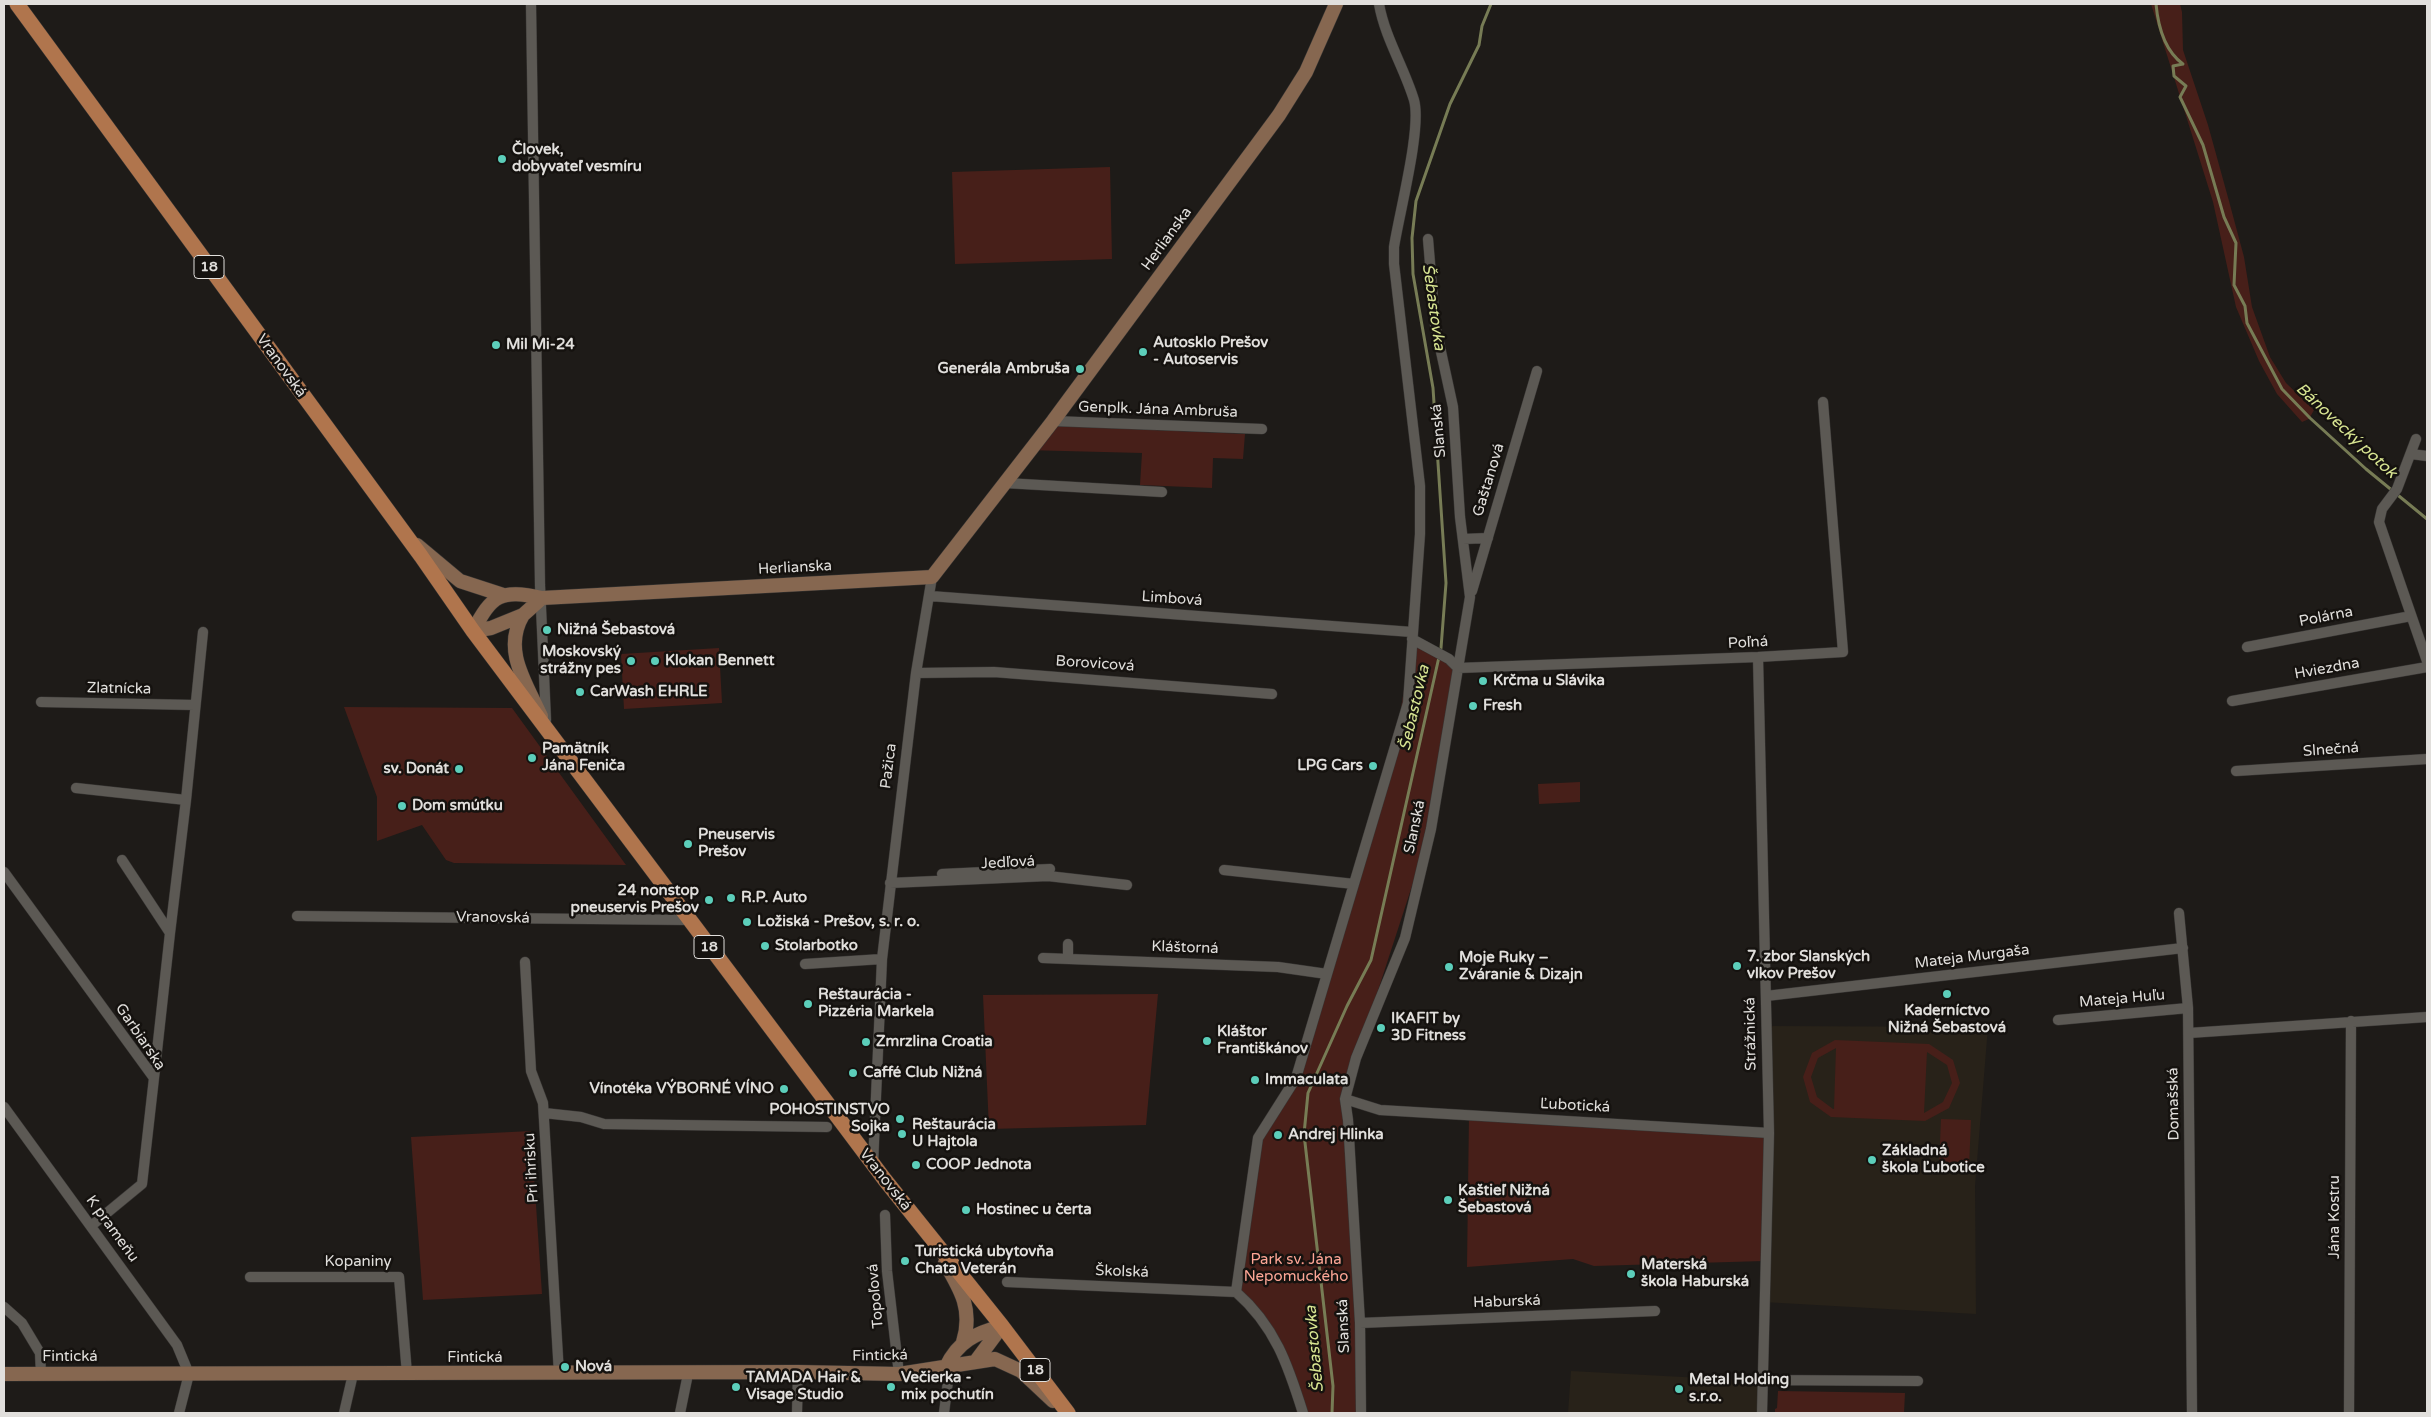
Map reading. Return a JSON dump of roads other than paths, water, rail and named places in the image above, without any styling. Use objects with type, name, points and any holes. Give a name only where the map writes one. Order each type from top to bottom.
[{"type":"main road","name":"Vranovská","points":[[17,4],[473,631],[873,1165],[1002,1326],[1067,1413]]},
{"type":"street","points":[[530,4],[542,630],[546,728]]},
{"type":"street","name":"Herlianska","points":[[401,530],[453,577],[468,585],[503,595],[518,594],[542,598],[932,577],[1053,421],[1279,115],[1306,72],[1336,4]]},
{"type":"street","name":"Slanská","points":[[1236,1292],[1258,1138],[1296,1078],[1408,703],[1420,534],[1420,486],[1394,264],[1394,247],[1416,116],[1415,102],[1387,34],[1379,4]]},
{"type":"street","name":"Slanská","points":[[1361,1413],[1360,1323],[1348,1120],[1345,1099],[1356,1058],[1405,938],[1434,814],[1470,597],[1452,407],[1435,324],[1428,240]]},
{"type":"street","name":"Gaštanová","points":[[1470,597],[1538,371]]},
{"type":"street","name":"Poľná","points":[[1458,668],[1758,658],[1843,652],[1823,402]]},
{"type":"street","name":"Genplk. Jána Ambruša","points":[[1053,421],[1262,429]]},
{"type":"street","points":[[2416,439],[2394,493],[2382,508],[2379,522],[2427,661]]},
{"type":"street","points":[[2411,454],[2427,456]]},
{"type":"street","points":[[1005,483],[1162,492]]},
{"type":"street","points":[[1463,539],[1488,538]]},
{"type":"street","name":"Pažica","points":[[873,1165],[882,959],[916,674],[932,577]]},
{"type":"street","points":[[473,631],[486,608],[503,595]]},
{"type":"street","name":"Limbová","points":[[930,596],[1412,635]]},
{"type":"street","points":[[473,631],[491,628],[523,615],[542,598]]},
{"type":"street","points":[[523,615],[515,633],[517,662],[546,728]]},
{"type":"street","name":"Polárna","points":[[2247,647],[2411,616]]},
{"type":"street","points":[[154,1078],[203,632]]},
{"type":"street","points":[[1412,635],[1423,646],[1449,659],[1458,668]]},
{"type":"street","name":"Strážnická","points":[[1758,658],[1769,1133],[1762,1413]]},
{"type":"street","name":"Hviezdna","points":[[2232,701],[2427,667]]},
{"type":"street","name":"Borovicová","points":[[916,674],[994,672],[1272,694]]},
{"type":"street","name":"Zlatnícka","points":[[41,702],[195,705]]},
{"type":"street","name":"Slnečná","points":[[2236,771],[2427,759]]},
{"type":"street","points":[[76,788],[186,800]]},
{"type":"street","points":[[122,860],[170,933]]},
{"type":"street","name":"Jedľová","points":[[890,880],[1050,869]]},
{"type":"street","points":[[1224,870],[1354,884]]},
{"type":"street","name":"Garbiarska","points":[[4,872],[154,1078],[142,1184],[91,1226]]},
{"type":"street","name":"Jedľová","points":[[890,880],[1048,876],[1127,885]]},
{"type":"street","name":"Domašská","points":[[2179,913],[2189,1033],[2192,1413]]},
{"type":"street","name":"Vranovská","points":[[297,916],[689,920]]},
{"type":"street","points":[[1068,944],[1068,959]]},
{"type":"street","name":"Mateja Murgaša","points":[[1766,996],[2183,948]]},
{"type":"street","name":"Kláštorná","points":[[1042,958],[1278,967],[1327,974]]},
{"type":"street","points":[[805,964],[882,959]]},
{"type":"street","name":"Pri ihrisku","points":[[525,962],[531,1071],[543,1103],[544,1113],[559,1374]]},
{"type":"street","name":"Mateja Huľu","points":[[2058,1020],[2188,1008]]},
{"type":"street","points":[[2189,1033],[2352,1020],[2427,1017]]},
{"type":"street","name":"Jána Kostru","points":[[2349,1413],[2352,1020]]},
{"type":"street","name":"Ľubotická","points":[[1345,1099],[1380,1110],[1769,1133]]},
{"type":"street","name":"K prameňu","points":[[4,1107],[177,1345],[189,1374]]},
{"type":"street","points":[[544,1113],[581,1117],[604,1124],[827,1127]]},
{"type":"street","name":"Topoľová","points":[[885,1214],[888,1271],[899,1374]]},
{"type":"street","points":[[930,1238],[966,1304],[968,1320],[963,1342]]},
{"type":"street","name":"Kopaniny","points":[[250,1277],[399,1277],[407,1374]]},
{"type":"street","name":"Školská","points":[[1007,1282],[1236,1292]]},
{"type":"street","points":[[1236,1292],[1255,1308],[1273,1334],[1291,1374],[1303,1413]]},
{"type":"street","points":[[4,1307],[22,1323],[40,1353],[41,1374]]},
{"type":"street","name":"Haburská","points":[[1360,1323],[1655,1311]]},
{"type":"street","points":[[944,1413],[948,1381],[946,1367],[952,1354],[963,1342],[980,1332],[1002,1326]]},
{"type":"street","points":[[976,1361],[1002,1326]]},
{"type":"street","name":"Fintická","points":[[4,1374],[688,1374],[798,1372],[899,1374],[995,1359],[1008,1363],[1021,1371],[1067,1413]]},
{"type":"street","points":[[797,1413],[798,1372]]},
{"type":"street","points":[[179,1413],[189,1374]]},
{"type":"street","points":[[344,1413],[353,1374]]},
{"type":"street","points":[[680,1413],[688,1374]]},
{"type":"street","points":[[1762,1380],[1918,1381]]},
{"type":"waterway","name":"Šebastovka","points":[[1332,1413],[1333,1386],[1304,1134],[1308,1093],[1347,1006],[1371,960],[1441,648],[1446,583],[1433,388],[1413,274],[1412,238],[1416,201],[1450,104],[1479,45],[1482,26],[1491,4]]},
{"type":"waterway","name":"Bánovecký potok","points":[[2156,4],[2159,21],[2167,45],[2183,64],[2173,66],[2174,76],[2186,86],[2180,97],[2203,145],[2224,217],[2236,243],[2234,285],[2245,306],[2247,323],[2282,389],[2310,418],[2366,469],[2427,519]]},
{"type":"place","name":"Človek, dobyvateľ vesmíru","points":[[502,159]]},
{"type":"place","name":"Mil Mi-24","points":[[496,345]]},
{"type":"place","name":"Autosklo Prešov - Autoservis","points":[[1143,352]]},
{"type":"place","name":"Generála Ambruša","points":[[1080,369]]},
{"type":"place","name":"Nižná Šebastová","points":[[547,630]]},
{"type":"place","name":"Moskovský strážny pes","points":[[631,661]]},
{"type":"place","name":"Klokan Bennett","points":[[655,661]]},
{"type":"place","name":"Krčma u Slávika","points":[[1483,681]]},
{"type":"place","name":"CarWash EHRLE","points":[[580,692]]},
{"type":"place","name":"Fresh","points":[[1473,706]]},
{"type":"place","name":"Pamätník Jána Feniča","points":[[532,758]]},
{"type":"place","name":"LPG Cars","points":[[1373,766]]},
{"type":"place","name":"sv. Donát","points":[[459,769]]},
{"type":"place","name":"Dom smútku","points":[[402,806]]},
{"type":"place","name":"Pneuservis Prešov","points":[[688,844]]},
{"type":"place","name":"R.P. Auto","points":[[731,898]]},
{"type":"place","name":"24 nonstop pneuservis Prešov","points":[[709,900]]},
{"type":"place","name":"Ložiská - Prešov, s. r. o.","points":[[747,922]]},
{"type":"place","name":"Stolarbotko","points":[[765,946]]},
{"type":"place","name":"7. zbor Slanských vlkov Prešov","points":[[1737,966]]},
{"type":"place","name":"Moje Ruky – Zváranie & Dizajn","points":[[1449,967]]},
{"type":"place","name":"Kaderníctvo Nižná Šebastová","points":[[1947,994]]},
{"type":"place","name":"Reštaurácia - Pizzéria Markela","points":[[808,1004]]},
{"type":"place","name":"IKAFIT by 3D Fitness","points":[[1381,1028]]},
{"type":"place","name":"Kláštor Františkánov","points":[[1207,1041]]},
{"type":"place","name":"Zmrzlina Croatia","points":[[866,1042]]},
{"type":"place","name":"Caffé Club Nižná","points":[[853,1073]]},
{"type":"place","name":"Immaculata","points":[[1255,1080]]},
{"type":"place","name":"Vínotéka VÝBORNÉ VÍNO","points":[[784,1089]]},
{"type":"place","name":"POHOSTINSTVO Sojka","points":[[900,1119]]},
{"type":"place","name":"Reštaurácia U Hajtola","points":[[902,1134]]},
{"type":"place","name":"Andrej Hlinka","points":[[1278,1135]]},
{"type":"place","name":"Základná škola Ľubotice","points":[[1872,1160]]},
{"type":"place","name":"COOP Jednota","points":[[916,1165]]},
{"type":"place","name":"Kaštieľ Nižná Šebastová","points":[[1448,1200]]},
{"type":"place","name":"Hostinec u čerta","points":[[966,1210]]},
{"type":"place","name":"Turistická ubytovňa Chata Veterán","points":[[905,1261]]},
{"type":"place","name":"Materská škola Haburská","points":[[1631,1274]]},
{"type":"place","name":"Nová","points":[[565,1367]]},
{"type":"place","name":"TAMADA Hair & Visage Studio","points":[[736,1387]]},
{"type":"place","name":"Večierka - mix pochutín","points":[[891,1387]]},
{"type":"place","name":"Metal Holding s.r.o.","points":[[1679,1389]]},
{"type":"park label","name":"Park sv. Jána Nepomuckého","points":[[1296,1268]]}]
